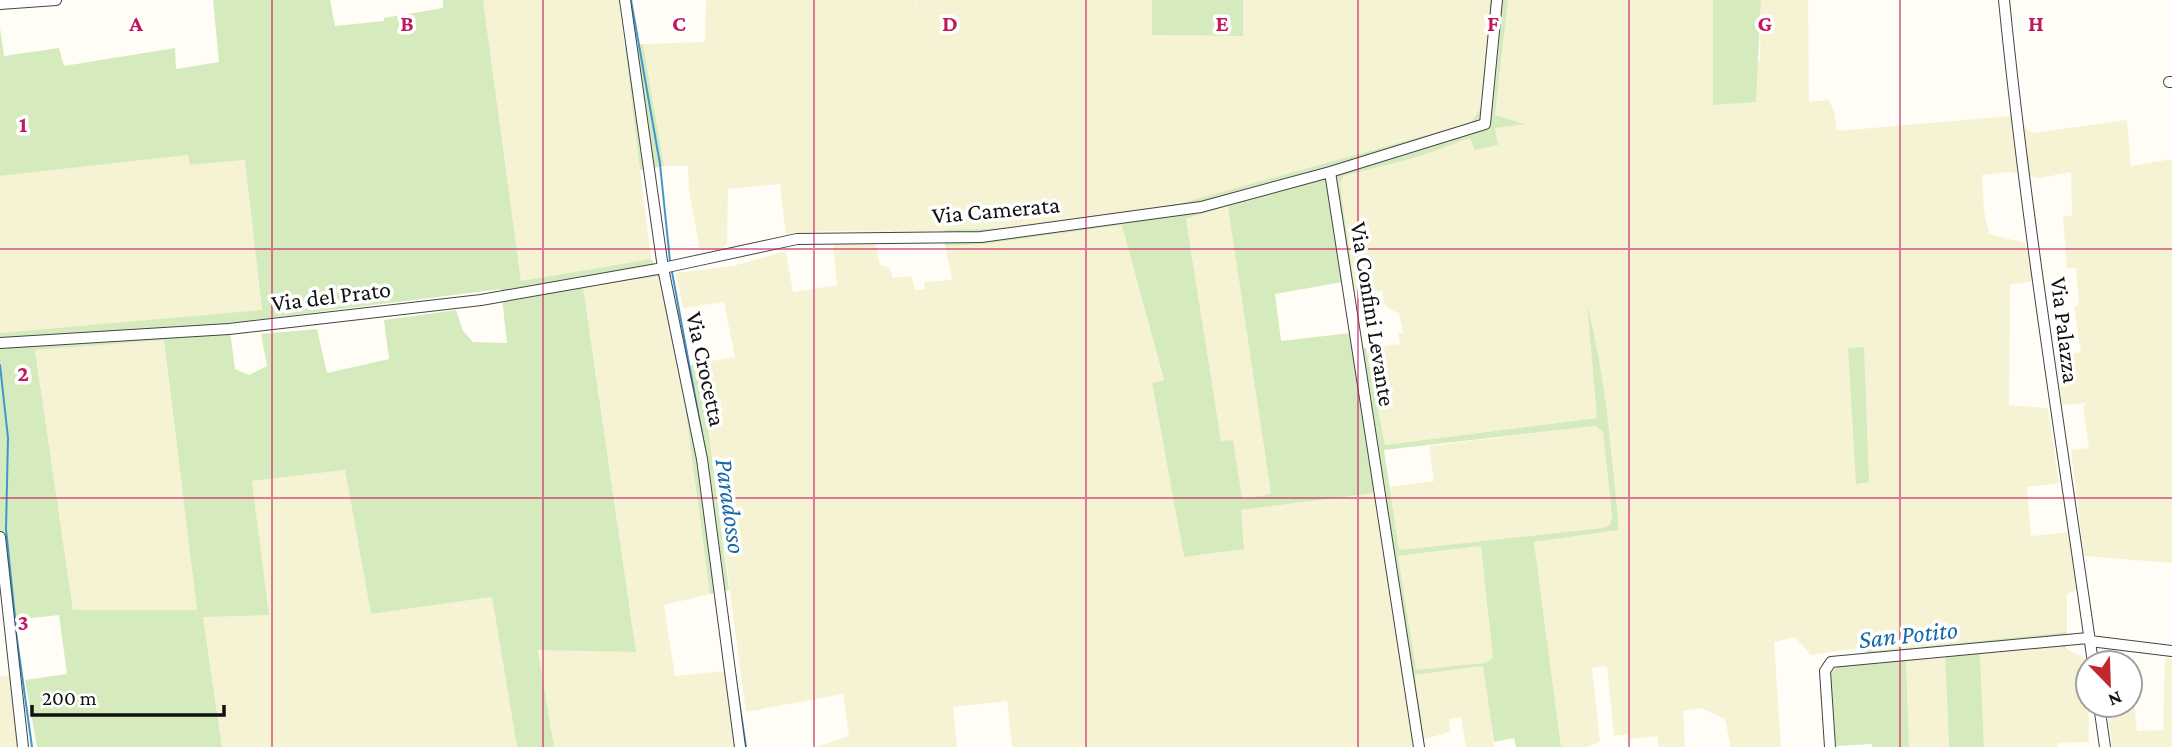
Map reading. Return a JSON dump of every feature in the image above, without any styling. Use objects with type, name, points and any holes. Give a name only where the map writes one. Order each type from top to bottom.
[{"type":"street","points":[[0,4],[56,0]]},
{"type":"street","name":"Via Crocetta","points":[[625,0],[663,268],[701,448],[740,747]]},
{"type":"street","points":[[1330,172],[1485,124],[1497,0]]},
{"type":"street","name":"Via Palazza","points":[[2004,0],[2051,388],[2077,533],[2091,649]]},
{"type":"street","name":"Via Camerata","points":[[663,268],[797,239],[981,237],[1200,207],[1330,172]]},
{"type":"street","name":"Via Confini Levante","points":[[1330,172],[1419,747]]},
{"type":"street","name":"Via del Prato","points":[[0,343],[242,327],[481,300],[663,268]]},
{"type":"street","points":[[0,537],[23,747]]},
{"type":"street","points":[[1830,747],[1825,671],[1831,662],[2089,640],[2172,651]]},
{"type":"street","points":[[2101,719],[2105,747]]},
{"type":"shaded area","points":[[483,0],[619,0],[651,259],[521,282]]},
{"type":"shaded area","points":[[706,0],[916,0],[916,8],[917,0],[1152,0],[1152,35],[1243,36],[1243,0],[1490,0],[1481,108],[1470,123],[1178,204],[1011,228],[921,232],[825,231],[786,235],[780,184],[728,189],[727,244],[720,249],[700,250],[689,191],[688,166],[664,166],[643,44],[705,42]]},
{"type":"shaded area","points":[[1508,0],[1713,0],[1713,105],[1760,60],[1761,0],[1808,0],[1809,102],[1828,100],[1834,110],[1837,131],[2011,116],[2032,133],[2127,120],[2131,166],[2172,159],[2172,563],[2084,556],[2071,450],[2089,448],[2083,407],[2086,403],[2062,405],[2056,356],[2081,352],[2074,307],[2079,304],[2076,268],[2067,268],[2063,217],[2072,215],[2071,172],[2040,178],[2008,172],[1982,175],[1984,210],[1989,234],[2025,243],[2034,281],[2010,285],[2009,405],[2048,408],[2059,483],[2027,487],[2031,536],[2069,532],[2072,536],[2077,590],[2067,594],[2067,632],[1875,651],[1865,647],[1811,655],[1795,637],[1774,642],[1781,747],[1731,747],[1725,719],[1701,708],[1683,711],[1685,747],[1659,747],[1657,736],[1629,739],[1628,734],[1614,736],[1607,666],[1592,668],[1600,742],[1587,747],[1561,747],[1534,542],[1619,530],[1610,434],[1588,310],[1597,418],[1385,445],[1366,348],[1400,344],[1398,334],[1403,333],[1399,314],[1385,306],[1382,291],[1355,293],[1339,183],[1344,176],[1418,157],[1470,138],[1498,145],[1495,128],[1523,123],[1495,115]]},
{"type":"shaded area","points":[[188,155],[191,165],[246,160],[262,311],[0,333],[0,176]]},
{"type":"shaded area","points":[[1229,206],[1271,495],[1241,499],[1233,441],[1221,442],[1186,219]]},
{"type":"shaded area","points":[[1123,225],[1164,381],[1152,384],[1184,557],[1240,510],[1377,493],[1415,747],[1012,747],[1007,701],[953,707],[957,747],[816,747],[849,736],[843,694],[746,712],[706,412],[695,364],[735,357],[724,302],[683,308],[676,273],[733,266],[786,251],[793,292],[837,285],[833,244],[876,244],[880,265],[889,267],[893,278],[911,276],[915,290],[925,289],[924,282],[952,280],[945,246],[985,244]]},
{"type":"shaded area","points":[[660,276],[680,369],[710,594],[664,605],[675,676],[725,671],[735,747],[554,747],[538,649],[636,652],[583,287]]},
{"type":"shaded area","points":[[164,339],[197,610],[73,610],[35,350]]},
{"type":"shaded area","points":[[1595,426],[1603,431],[1612,516],[1610,525],[1604,528],[1399,550],[1389,487],[1434,481],[1429,446]]},
{"type":"shaded area","points":[[345,470],[371,614],[492,597],[517,747],[222,747],[203,616],[269,615],[252,481]]},
{"type":"shaded area","points":[[1482,546],[1493,658],[1484,663],[1415,671],[1398,556]]},
{"type":"shaded area","points":[[2059,645],[2074,653],[2074,719],[2089,719],[2089,742],[2058,743],[2058,747],[1984,747],[1980,653]]},
{"type":"shaded area","points":[[1945,656],[1949,747],[1909,747],[1906,660]]},
{"type":"shaded area","points":[[2165,658],[2172,659],[2172,747],[2112,747],[2108,719],[2136,719],[2137,731],[2163,730]]},
{"type":"shaded area","points":[[1484,666],[1494,747],[1466,747],[1461,717],[1449,719],[1450,732],[1424,739],[1415,675]]},
{"type":"shaded area","points":[[10,675],[18,747],[0,747],[0,676]]},
{"type":"green space","points":[[213,0],[330,0],[335,26],[384,21],[384,18],[443,8],[443,0],[483,0],[521,281],[651,259],[660,276],[583,287],[636,652],[538,650],[554,747],[517,747],[492,597],[371,614],[345,470],[252,481],[269,615],[203,617],[222,747],[37,747],[25,680],[67,674],[59,615],[5,621],[0,566],[0,333],[262,310],[245,160],[190,165],[188,155],[0,176],[0,28],[4,56],[59,48],[64,66],[175,48],[176,69],[219,62]],"holes":[[[501,289],[507,343],[473,342],[463,331],[456,310],[384,320],[389,359],[327,373],[317,329],[261,334],[267,366],[249,375],[235,369],[229,323]],[[164,340],[197,610],[73,610],[35,350]]]},
{"type":"green space","points":[[1152,0],[1243,0],[1243,36],[1152,35]]},
{"type":"green space","points":[[1490,0],[1508,0],[1495,115],[1525,124],[1495,128],[1498,145],[1475,150],[1470,138],[1418,157],[1344,176],[1340,183],[1355,293],[1346,294],[1342,282],[1275,294],[1281,341],[1351,333],[1353,349],[1366,348],[1385,445],[1597,418],[1587,304],[1604,388],[1619,530],[1534,542],[1561,747],[1516,747],[1514,738],[1494,742],[1483,666],[1415,675],[1424,739],[1414,741],[1376,493],[1241,510],[1244,549],[1184,557],[1152,383],[1164,380],[1122,225],[985,244],[945,246],[944,230],[1011,228],[1178,204],[1470,123],[1481,108]],"holes":[[[1228,206],[1271,494],[1242,499],[1233,440],[1221,441],[1186,219]],[[1595,426],[1603,432],[1612,516],[1610,525],[1603,528],[1399,550],[1384,450]],[[1481,546],[1493,658],[1484,663],[1416,670],[1398,556]]]},
{"type":"green space","points":[[1713,0],[1761,0],[1756,102],[1713,105]]},
{"type":"green space","points":[[643,44],[664,166],[640,170],[625,47]]},
{"type":"green space","points":[[1864,347],[1869,482],[1856,484],[1848,348]]},
{"type":"green space","points":[[695,364],[706,412],[729,590],[710,594],[680,369]]},
{"type":"green space","points":[[2067,632],[2065,649],[2059,645],[1980,653],[1984,747],[1949,747],[1945,656],[1906,660],[1909,747],[1872,747],[1872,744],[1836,746],[1829,674],[1837,667],[1865,663],[1866,647],[1875,651]]},
{"type":"waterway","name":"Paradosso","points":[[631,0],[660,164],[670,261]]},
{"type":"waterway","name":"Paradosso","points":[[672,272],[705,450]]},
{"type":"waterway","points":[[0,365],[8,438],[6,529],[16,627]]},
{"type":"waterway","points":[[16,632],[32,747]]},
{"type":"waterway","name":"Paradosso","points":[[735,674],[746,747]]},
{"type":"water label","name":"San Potito","points":[[1908,634]]}]
